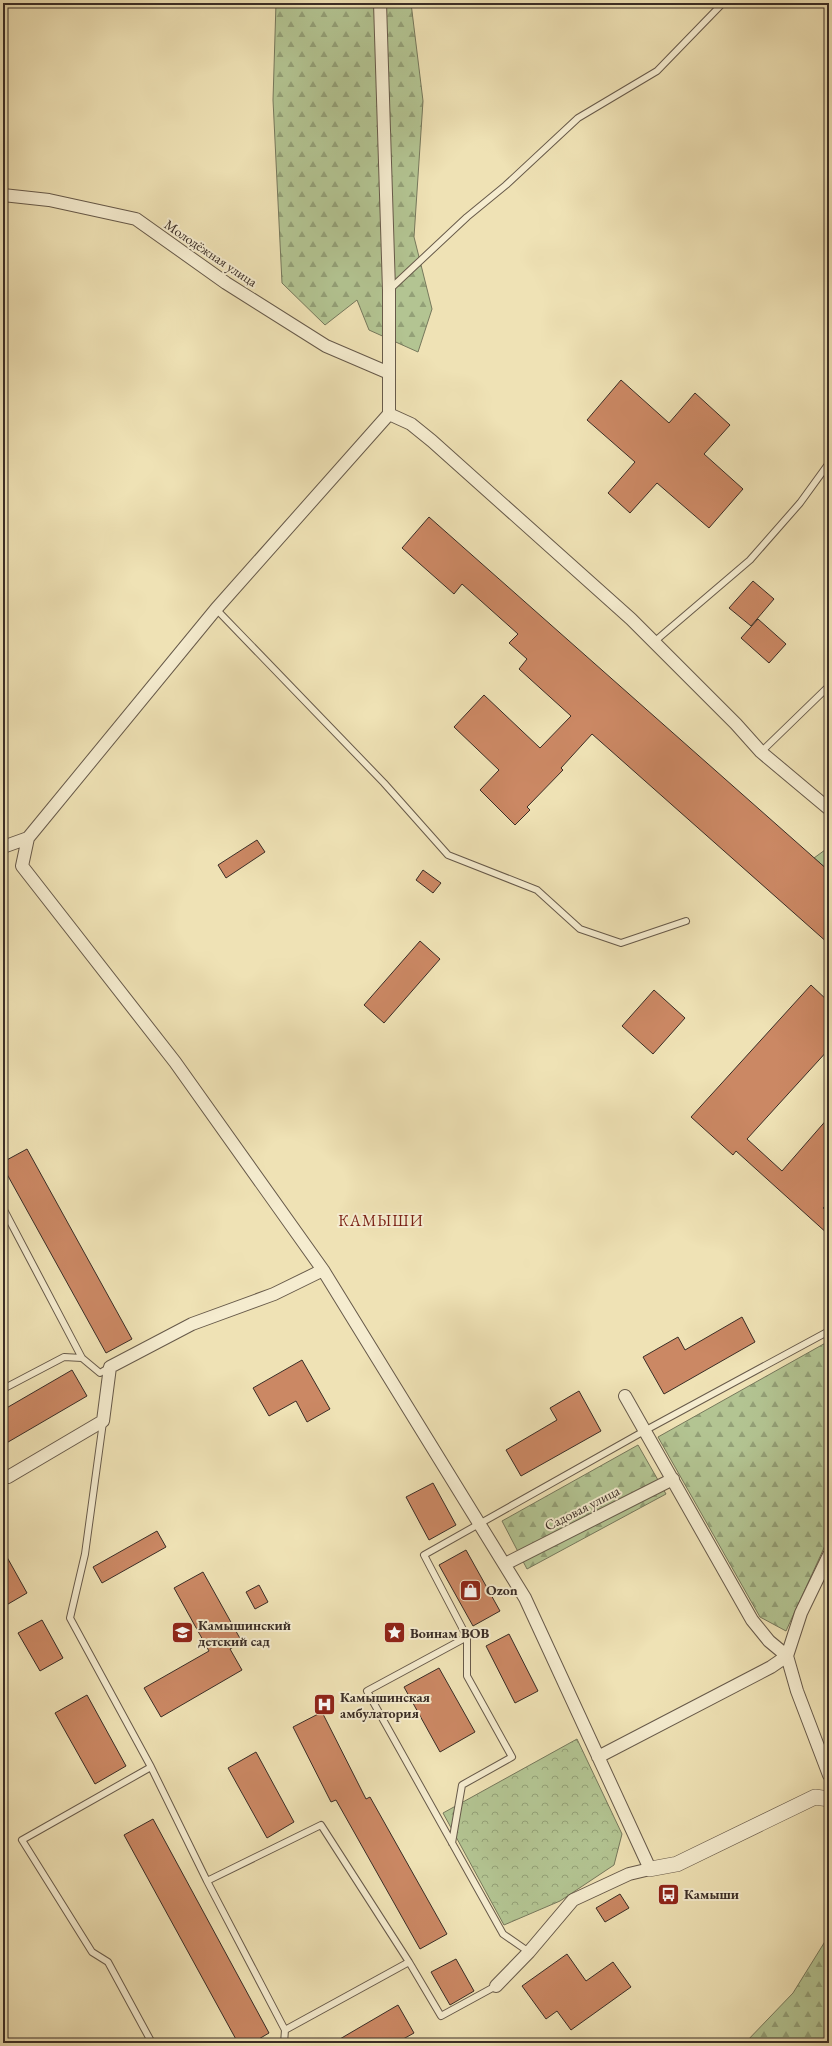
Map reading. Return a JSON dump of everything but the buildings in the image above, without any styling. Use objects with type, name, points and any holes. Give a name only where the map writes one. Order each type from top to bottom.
[{"type":"street","points":[[380,3],[389,290],[389,414],[216,609],[28,838],[22,866],[175,1062],[323,1270],[525,1598],[650,1869]]},
{"type":"street","name":"Молодёжная улица","points":[[3,195],[49,200],[136,219],[226,283],[326,346],[389,373]]},
{"type":"street","points":[[389,414],[411,424],[432,441],[631,619],[736,724],[761,752],[829,809]]},
{"type":"street","points":[[3,847],[28,838]]},
{"type":"street","points":[[3,1475],[8,1477],[103,1421],[110,1367],[192,1324],[274,1294],[323,1270]]},
{"type":"street","points":[[625,1396],[646,1430],[752,1620],[769,1641],[787,1656]]},
{"type":"street","name":"Садовая улица","points":[[505,1564],[673,1479]]},
{"type":"street","points":[[829,1555],[801,1613],[787,1656],[797,1691],[829,1775]]},
{"type":"street","points":[[598,1756],[771,1667],[787,1656]]},
{"type":"street","points":[[496,1986],[529,1952],[574,1900],[629,1874],[677,1864],[814,1796],[829,1799]]},
{"type":"lane","points":[[389,290],[467,217],[506,185],[578,118],[657,71],[723,3]]},
{"type":"lane","points":[[654,642],[750,560],[828,467]]},
{"type":"lane","points":[[216,609],[384,783],[448,855],[537,890],[580,929],[621,943],[686,921]]},
{"type":"lane","points":[[761,752],[829,686]]},
{"type":"lane","points":[[3,1208],[82,1358],[100,1373],[110,1367]]},
{"type":"lane","points":[[452,1843],[462,1785],[512,1757],[467,1676],[467,1637],[424,1555],[646,1430],[829,1331]]},
{"type":"lane","points":[[3,1389],[64,1357],[82,1358]]},
{"type":"lane","points":[[103,1421],[85,1554],[70,1618],[151,1767],[207,1881],[285,2030],[284,2043]]},
{"type":"lane","points":[[467,1637],[367,1691],[503,1934],[529,1952]]},
{"type":"lane","points":[[151,1767],[22,1840],[92,1952],[108,1962],[152,2043]]},
{"type":"lane","points":[[207,1881],[321,1825],[409,1962],[441,2016],[496,1986]]},
{"type":"lane","points":[[285,2030],[409,1962]]},
{"type":"green space","points":[[276,3],[411,3],[423,101],[414,237],[432,309],[418,352],[369,330],[357,300],[325,325],[282,283],[273,100]]},
{"type":"green space","points":[[829,847],[829,871],[814,858]]},
{"type":"green space","points":[[829,1341],[829,1537],[786,1631],[760,1617],[658,1437]]},
{"type":"green space","points":[[638,1445],[666,1494],[527,1569],[502,1521]]},
{"type":"green space","points":[[577,1739],[622,1834],[614,1865],[560,1901],[504,1925],[443,1813]]},
{"type":"green space","points":[[829,1935],[829,2043],[745,2043],[793,1993]]},
{"type":"place","name":"Ozon","points":[[470,1590]]},
{"type":"place","name":"Камышинский детский сад","points":[[182,1633]]},
{"type":"place","name":"Воинам ВОВ","points":[[394,1633]]},
{"type":"place","name":"Камышинская амбулатория","points":[[324,1705]]},
{"type":"place","name":"Камыши","points":[[669,1894]]},
{"type":"district","name":"КАМЫШИ","points":[[381,1220]]}]
